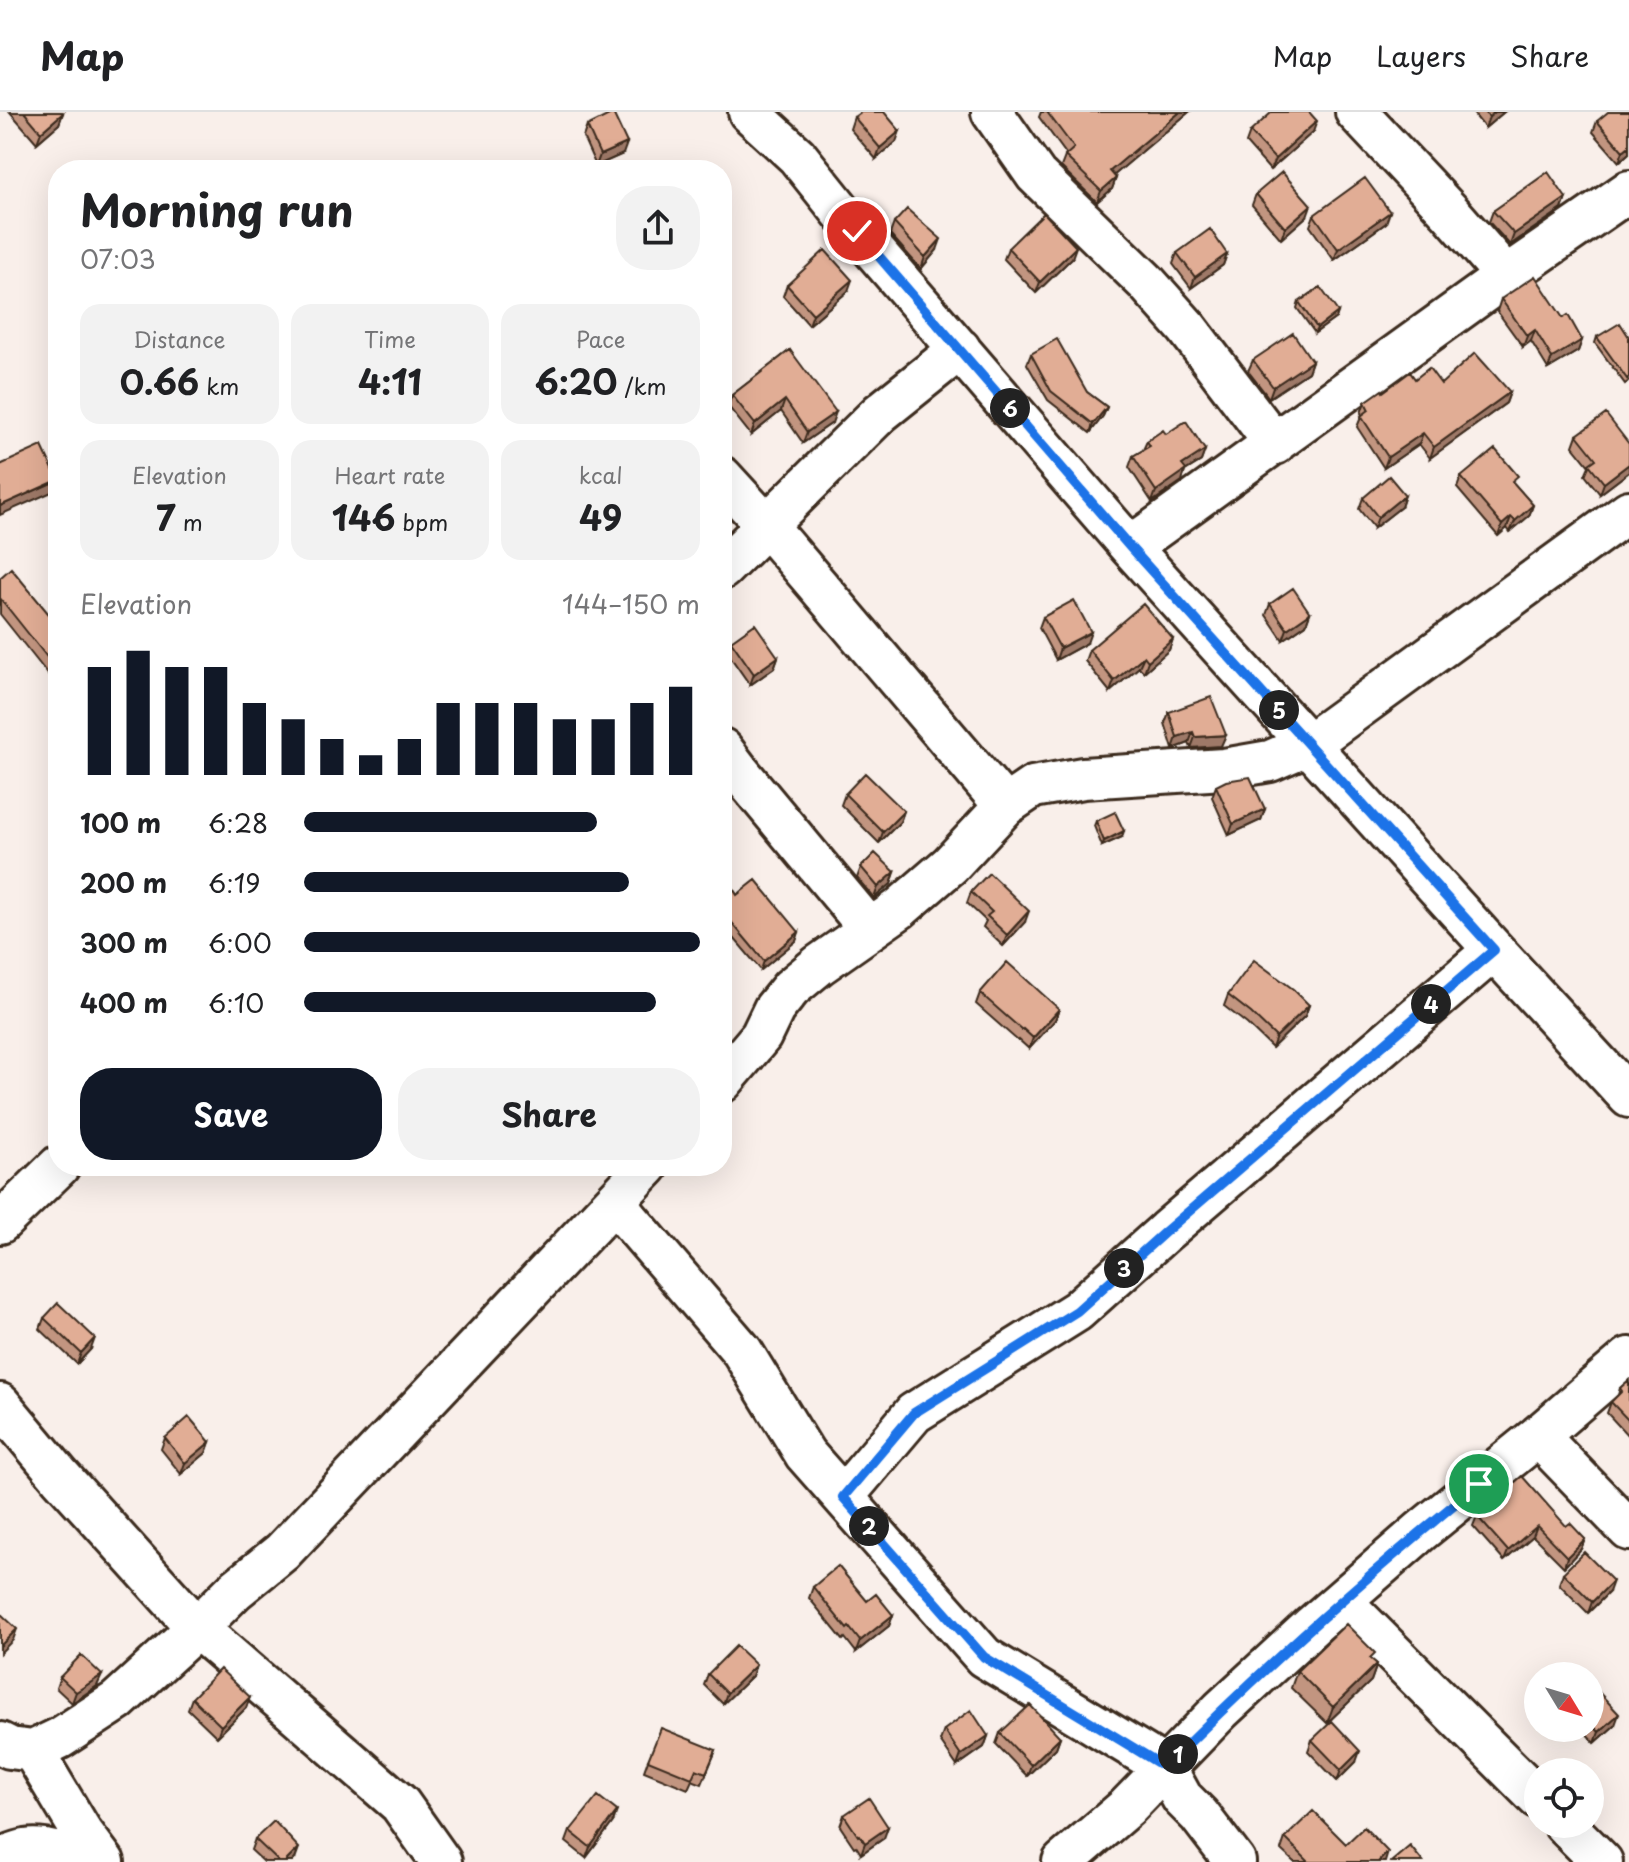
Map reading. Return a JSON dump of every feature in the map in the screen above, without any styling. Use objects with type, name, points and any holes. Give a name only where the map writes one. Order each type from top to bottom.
[{"type":"street","points":[[749,112],[797,156],[857,231],[1130,547],[1629,1097]]},
{"type":"street","points":[[992,112],[1036,175],[1146,282],[1187,328],[1275,444]]},
{"type":"street","points":[[1356,112],[1506,276]]},
{"type":"street","points":[[1130,547],[1629,191]]},
{"type":"street","points":[[732,559],[880,413],[960,349]]},
{"type":"street","points":[[732,488],[1005,806]]},
{"type":"street","points":[[732,1070],[761,1036],[774,1009],[791,988],[899,909],[950,865],[1005,806],[1033,787],[1083,778],[1224,769],[1270,761],[1309,744],[1629,511]]},
{"type":"street","points":[[732,763],[869,928]]},
{"type":"street","points":[[843,1497],[914,1413],[1077,1311],[1494,950]]},
{"type":"street","points":[[0,1223],[49,1176]]},
{"type":"street","points":[[17,1747],[60,1738],[117,1701],[234,1591],[282,1552],[639,1176]]},
{"type":"street","points":[[614,1202],[742,1351],[805,1454],[984,1657],[1165,1767],[1182,1798],[1235,1862]]},
{"type":"street","points":[[1063,1862],[1127,1807],[1221,1710],[1341,1601],[1629,1358]]},
{"type":"street","points":[[0,1404],[60,1476],[197,1628],[400,1804],[441,1862]]},
{"type":"street","points":[[1538,1436],[1629,1530]]},
{"type":"street","points":[[1341,1601],[1524,1784]]},
{"type":"street","points":[[17,1747],[61,1795],[81,1831],[104,1862]]},
{"type":"street","points":[[14,1854],[47,1823],[61,1795]]},
{"type":"street","points":[[1578,1838],[1602,1862]]},
{"type":"street","points":[[14,1854],[51,1852],[85,1862]]},
{"type":"building","points":[[24,112],[62,112],[63,113],[41,132]]},
{"type":"building","points":[[861,112],[884,112],[900,131],[880,148],[854,117]]},
{"type":"building","points":[[1047,112],[1180,112],[1110,171],[1116,178],[1101,191],[1065,156],[1074,148]]},
{"type":"building","points":[[1272,112],[1309,112],[1317,121],[1275,159],[1250,132]]},
{"type":"building","points":[[1608,112],[1629,112],[1629,146],[1623,151],[1597,121]]},
{"type":"building","points":[[613,113],[627,143],[600,155],[587,126]]},
{"type":"building","points":[[1282,172],[1311,205],[1285,228],[1256,194]]},
{"type":"building","points":[[1548,172],[1566,198],[1514,234],[1493,211]]},
{"type":"building","points":[[1365,178],[1390,212],[1338,249],[1314,215]]},
{"type":"building","points":[[907,209],[941,239],[925,257],[894,223]]},
{"type":"building","points":[[1044,213],[1076,247],[1040,282],[1008,248]]},
{"type":"building","points":[[1210,229],[1227,254],[1195,277],[1177,253]]},
{"type":"building","points":[[825,250],[852,280],[813,314],[787,285]]},
{"type":"building","points":[[1535,276],[1563,318],[1568,315],[1582,340],[1552,358],[1535,330],[1527,336],[1501,299]]},
{"type":"building","points":[[1320,287],[1338,312],[1317,328],[1299,302]]},
{"type":"building","points":[[1620,323],[1629,337],[1627,379],[1597,337]]},
{"type":"building","points":[[1293,333],[1312,361],[1273,387],[1253,360]]},
{"type":"building","points":[[1057,339],[1087,392],[1107,407],[1093,424],[1051,391],[1031,354]]},
{"type":"building","points":[[790,350],[836,412],[807,432],[785,400],[755,424],[732,395]]},
{"type":"building","points":[[1475,353],[1510,392],[1434,447],[1423,433],[1388,457],[1361,416],[1369,410],[1365,402],[1410,372],[1415,379],[1429,368],[1441,384]]},
{"type":"building","points":[[1606,414],[1629,444],[1629,464],[1604,483],[1589,464],[1596,459],[1577,435]]},
{"type":"building","points":[[1186,421],[1205,450],[1182,465],[1186,470],[1156,491],[1133,456],[1150,446],[1147,441],[1163,430],[1166,434]]},
{"type":"building","points":[[42,446],[48,459],[48,484],[0,506],[0,465]]},
{"type":"building","points":[[1495,449],[1518,476],[1512,481],[1533,505],[1515,521],[1511,517],[1502,525],[1461,477]]},
{"type":"building","points":[[1389,476],[1405,495],[1378,517],[1363,498]]},
{"type":"building","points":[[11,568],[48,613],[48,658],[0,598],[0,578]]},
{"type":"building","points":[[1293,588],[1310,613],[1287,629],[1270,604]]},
{"type":"building","points":[[1074,600],[1091,632],[1060,648],[1043,617]]},
{"type":"building","points":[[1143,604],[1173,639],[1148,661],[1144,656],[1114,681],[1089,650]]},
{"type":"building","points":[[755,624],[778,657],[754,674],[732,640]]},
{"type":"building","points":[[1211,697],[1226,735],[1195,737],[1193,732],[1177,737],[1169,712]]},
{"type":"building","points":[[865,773],[904,811],[883,832],[845,794]]},
{"type":"building","points":[[1250,777],[1265,809],[1233,824],[1216,786]]},
{"type":"building","points":[[1115,812],[1124,831],[1104,841],[1096,821]]},
{"type":"building","points":[[875,853],[895,872],[878,887],[861,867]]},
{"type":"building","points":[[989,873],[1029,911],[1007,935],[987,916],[992,912],[971,892]]},
{"type":"building","points":[[756,880],[799,932],[764,961],[732,923],[732,887],[737,895]]},
{"type":"building","points":[[1254,960],[1309,1005],[1276,1037],[1228,995]]},
{"type":"building","points":[[1007,962],[1059,1009],[1033,1038],[980,993]]},
{"type":"building","points":[[58,1303],[95,1338],[81,1353],[44,1318]]},
{"type":"building","points":[[1629,1380],[1629,1421],[1611,1402]]},
{"type":"building","points":[[189,1417],[210,1442],[185,1463],[165,1438]]},
{"type":"building","points":[[1522,1476],[1566,1526],[1570,1523],[1585,1539],[1567,1557],[1537,1526],[1508,1551],[1477,1516]]},
{"type":"building","points":[[1584,1552],[1613,1581],[1592,1602],[1563,1573]]},
{"type":"building","points":[[838,1566],[867,1601],[876,1594],[893,1615],[860,1641],[813,1587]]},
{"type":"building","points":[[0,1613],[17,1629],[0,1646]]},
{"type":"building","points":[[1346,1624],[1375,1653],[1370,1658],[1377,1664],[1333,1707],[1297,1671]]},
{"type":"building","points":[[736,1646],[756,1665],[727,1693],[708,1674]]},
{"type":"building","points":[[81,1655],[102,1675],[76,1692],[60,1677]]},
{"type":"building","points":[[220,1669],[250,1697],[221,1726],[192,1698]]},
{"type":"building","points":[[1604,1698],[1619,1714],[1604,1728]]},
{"type":"building","points":[[1030,1705],[1060,1737],[1031,1765],[1000,1733]]},
{"type":"building","points":[[971,1710],[988,1736],[961,1755],[944,1730]]},
{"type":"building","points":[[1332,1721],[1360,1751],[1341,1770],[1312,1740]]},
{"type":"building","points":[[661,1728],[716,1750],[706,1773],[696,1769],[692,1778],[648,1760]]},
{"type":"building","points":[[598,1796],[617,1811],[590,1847],[570,1831]]},
{"type":"building","points":[[869,1798],[888,1827],[865,1843],[844,1815]]},
{"type":"building","points":[[1313,1811],[1346,1844],[1364,1827],[1388,1852],[1378,1862],[1309,1862],[1285,1838]]},
{"type":"building","points":[[274,1821],[299,1848],[285,1862],[279,1862],[255,1839]]},
{"type":"building","points":[[1410,1846],[1423,1862],[1391,1862]]},
{"type":"route","points":[[857,231],[1130,547],[1494,950],[1077,1311],[914,1413],[843,1497],[984,1657],[1165,1767],[1313,1625],[1479,1484]]}]
